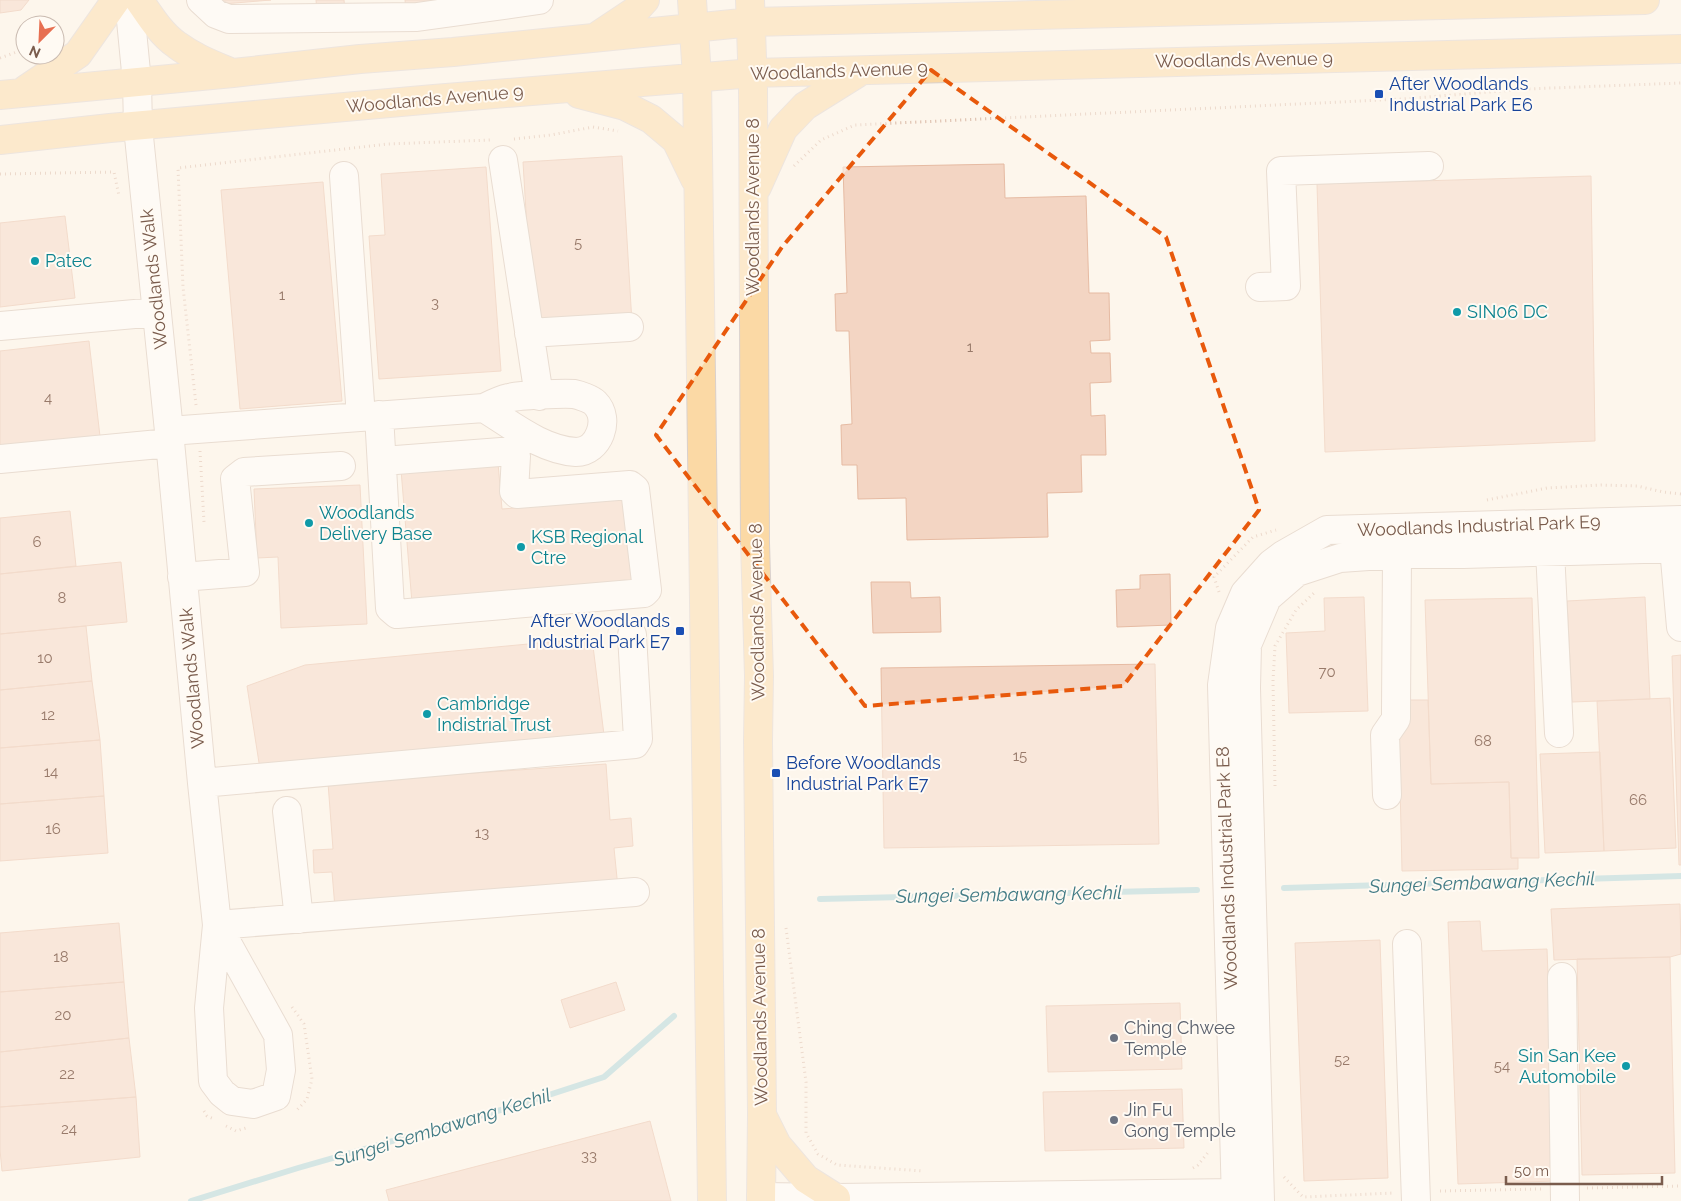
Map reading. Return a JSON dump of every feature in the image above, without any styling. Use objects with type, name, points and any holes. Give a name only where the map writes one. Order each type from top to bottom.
[{"type":"main road","points":[[11,94],[60,68],[78,54],[116,0]]},
{"type":"main road","points":[[139,0],[154,22],[175,44],[197,59],[233,74]]},
{"type":"main road","points":[[595,37],[635,11],[645,0]]},
{"type":"main road","points":[[692,0],[697,77],[712,1198]]},
{"type":"main road","points":[[816,0],[872,20]]},
{"type":"main road","points":[[11,94],[233,74],[360,59],[462,51],[693,27],[751,11],[872,20],[1042,8],[1645,0]]},
{"type":"main road","name":"Woodlands Avenue 8","points":[[751,11],[753,73],[755,543],[759,676],[761,1199]]},
{"type":"main road","name":"Woodlands Avenue 9","points":[[0,140],[434,99],[753,73],[1681,49]]},
{"type":"main road","points":[[753,194],[783,129],[806,106],[863,70]]},
{"type":"main road","points":[[558,89],[624,106],[652,119],[676,140],[698,184]]},
{"type":"main road","points":[[762,1114],[777,1145],[806,1179],[836,1198]]},
{"type":"street","name":"Woodlands Walk","points":[[129,0],[137,82],[138,126],[217,925],[208,1008],[213,1081],[222,1093],[232,1101],[253,1104],[276,1096],[281,1070],[278,1036],[217,925]]},
{"type":"street","points":[[201,0],[216,14],[229,19],[417,18],[539,0]]},
{"type":"street","points":[[502,146],[539,396]]},
{"type":"street","points":[[1260,287],[1286,286],[1281,171],[1429,166]]},
{"type":"street","points":[[344,176],[370,416],[383,462],[390,608],[397,614],[644,593],[647,590],[635,489],[630,485],[517,494],[514,490],[516,456],[513,452],[383,462]]},
{"type":"street","points":[[0,326],[157,312]]},
{"type":"street","points":[[529,333],[629,327]]},
{"type":"street","points":[[0,459],[169,437],[198,429],[484,408],[510,397],[574,394],[594,402],[600,410],[603,421],[600,435],[591,447],[578,452],[561,449],[537,441],[484,408]]},
{"type":"street","points":[[182,577],[245,572],[235,479],[239,474],[244,472],[341,466]]},
{"type":"street","name":"Woodlands Industrial Park E9","points":[[1290,563],[1328,530],[1681,520]]},
{"type":"street","points":[[1677,548],[1681,627]]},
{"type":"street","name":"Woodlands Industrial Park E9","points":[[1290,563],[1396,554],[1677,548]]},
{"type":"street","points":[[1550,551],[1559,733]]},
{"type":"street","points":[[1387,795],[1384,735],[1396,719],[1396,554]]},
{"type":"street","name":"Woodlands Industrial Park E8","points":[[1244,1199],[1222,684],[1230,628],[1245,594],[1271,564],[1290,563]]},
{"type":"street","points":[[202,784],[635,744],[638,739],[632,634]]},
{"type":"street","points":[[287,810],[299,919]]},
{"type":"street","points":[[217,925],[635,892]]},
{"type":"street","points":[[1407,944],[1416,1196]]},
{"type":"street","points":[[1562,977],[1565,1195]]},
{"type":"street","points":[[761,1199],[1244,1199]]},
{"type":"path","points":[[0,58],[15,53]]},
{"type":"path","points":[[792,168],[821,140],[855,125],[1403,99],[1526,89],[1681,83]]},
{"type":"path","points":[[204,527],[198,429],[183,287],[178,168],[388,144],[502,146],[593,127],[622,132]]},
{"type":"path","points":[[0,174],[114,172]]},
{"type":"path","points":[[1483,501],[1547,488],[1601,485],[1637,486],[1681,494]]},
{"type":"path","points":[[1222,599],[1214,577],[1253,537],[1281,528]]},
{"type":"path","points":[[784,920],[796,993],[806,1082],[806,1132],[818,1154],[837,1165],[931,1172]]},
{"type":"path","points":[[287,1000],[304,1024],[312,1079],[307,1099],[296,1111]]},
{"type":"path","points":[[203,1109],[207,1116],[236,1131],[254,1126]]},
{"type":"path","points":[[1191,1170],[1198,1165],[1211,1148]]},
{"type":"path","points":[[1283,1176],[1303,1197],[1565,1195],[1681,1186]]},
{"type":"highlighted area","points":[[931,70],[1166,237],[1259,510],[1123,686],[865,706],[656,435],[782,247]]},
{"type":"building","points":[[0,0],[29,0],[21,10],[0,13]]},
{"type":"building","points":[[222,0],[271,0],[223,4]]},
{"type":"building","points":[[316,0],[344,0],[345,10],[317,12]]},
{"type":"building","points":[[405,0],[431,0],[432,9],[406,11]]},
{"type":"building","points":[[622,156],[632,323],[533,329],[523,162]]},
{"type":"building","points":[[1004,164],[1005,198],[1086,196],[1089,293],[1109,293],[1110,340],[1090,341],[1091,353],[1110,353],[1111,382],[1090,383],[1091,416],[1105,415],[1106,455],[1081,455],[1082,492],[1047,493],[1048,537],[907,540],[906,498],[858,499],[857,465],[842,465],[841,425],[852,424],[849,331],[836,331],[835,294],[847,293],[843,167]]},
{"type":"building","points":[[486,167],[501,371],[379,379],[369,236],[385,235],[381,174]]},
{"type":"building","name":"SIN06 DC","points":[[1591,176],[1595,441],[1325,452],[1317,184]]},
{"type":"building","points":[[323,182],[342,401],[240,409],[221,190]]},
{"type":"building","name":"Patec","points":[[65,216],[75,298],[0,307],[0,223]]},
{"type":"building","points":[[89,341],[101,445],[0,456],[0,351]]},
{"type":"building","name":"KSB Regional Ctre","points":[[498,463],[502,509],[630,499],[637,585],[412,603],[401,470]]},
{"type":"building","name":"Woodlands Delivery Base","points":[[360,485],[367,624],[281,628],[278,557],[257,558],[254,489]]},
{"type":"building","points":[[70,511],[76,566],[0,574],[0,518]]},
{"type":"building","points":[[121,562],[127,622],[0,634],[0,574]]},
{"type":"building","points":[[1170,574],[1171,625],[1117,627],[1116,590],[1140,589],[1140,575]]},
{"type":"building","points":[[871,582],[910,582],[911,598],[940,597],[941,632],[873,633]]},
{"type":"building","points":[[1364,597],[1368,711],[1289,713],[1286,633],[1325,631],[1324,598]]},
{"type":"building","points":[[1645,597],[1650,699],[1572,702],[1567,601]]},
{"type":"building","points":[[1532,598],[1539,858],[1511,858],[1509,782],[1431,784],[1425,600]]},
{"type":"building","points":[[86,626],[92,681],[0,690],[0,634]]},
{"type":"building","name":"Cambridge Indistrial Trust","points":[[592,638],[605,743],[260,769],[247,686],[305,665]]},
{"type":"building","points":[[1681,655],[1681,865],[1679,865],[1672,656]]},
{"type":"building","points":[[1155,664],[1159,844],[884,848],[881,668]]},
{"type":"building","points":[[92,681],[100,740],[0,748],[0,690]]},
{"type":"building","points":[[1670,698],[1676,848],[1604,851],[1597,701]]},
{"type":"building","points":[[1398,700],[1428,700],[1431,784],[1509,782],[1511,858],[1518,858],[1518,869],[1402,871]]},
{"type":"building","points":[[100,740],[104,796],[0,804],[0,748]]},
{"type":"building","points":[[1600,752],[1604,851],[1545,853],[1540,754]]},
{"type":"building","points":[[606,764],[610,820],[631,818],[633,846],[614,848],[618,888],[335,908],[332,872],[314,873],[313,850],[333,849],[328,783]]},
{"type":"building","points":[[104,796],[108,853],[0,861],[0,804]]},
{"type":"building","points":[[1680,904],[1681,954],[1670,957],[1554,960],[1551,909]]},
{"type":"building","points":[[1480,921],[1482,951],[1547,949],[1556,1181],[1458,1184],[1448,922]]},
{"type":"building","points":[[119,923],[124,982],[0,992],[0,933]]},
{"type":"building","points":[[1380,940],[1388,1178],[1304,1181],[1295,943]]},
{"type":"building","name":"Sin San Kee Automobile","points":[[1670,957],[1675,1173],[1582,1175],[1577,959]]},
{"type":"building","points":[[124,982],[129,1038],[0,1052],[0,992]]},
{"type":"building","points":[[616,982],[625,1010],[570,1028],[561,1000]]},
{"type":"building","name":"Ching Chwee Temple","points":[[1180,1003],[1182,1069],[1048,1072],[1046,1006]]},
{"type":"building","points":[[129,1038],[136,1097],[0,1107],[0,1052]]},
{"type":"building","name":"Jin Fu Gong Temple","points":[[1182,1089],[1184,1148],[1045,1151],[1043,1092]]},
{"type":"building","points":[[136,1097],[140,1157],[2,1171],[0,1107]]},
{"type":"building","points":[[650,1121],[671,1201],[389,1201],[386,1190]]},
{"type":"waterway","name":"Sungei Sembawang Kechil","points":[[1284,888],[1681,876]]},
{"type":"waterway","name":"Sungei Sembawang Kechil","points":[[820,899],[1197,890]]},
{"type":"waterway","name":"Sungei Sembawang Kechil","points":[[191,1201],[298,1168],[518,1105],[604,1077],[674,1016]]},
{"type":"place","name":"After Woodlands Industrial Park E6","points":[[1379,94]]},
{"type":"place","name":"Patec","points":[[35,261]]},
{"type":"place","name":"SIN06 DC","points":[[1457,312]]},
{"type":"place","name":"Woodlands Delivery Base","points":[[309,523]]},
{"type":"place","name":"KSB Regional Ctre","points":[[521,547]]},
{"type":"place","name":"After Woodlands Industrial Park E7","points":[[680,631]]},
{"type":"place","name":"Cambridge Indistrial Trust","points":[[427,714]]},
{"type":"place","name":"Before Woodlands Industrial Park E7","points":[[776,773]]},
{"type":"place","name":"Ching Chwee Temple","points":[[1114,1038]]},
{"type":"place","name":"Sin San Kee Automobile","points":[[1626,1066]]},
{"type":"place","name":"Jin Fu Gong Temple","points":[[1114,1120]]}]
